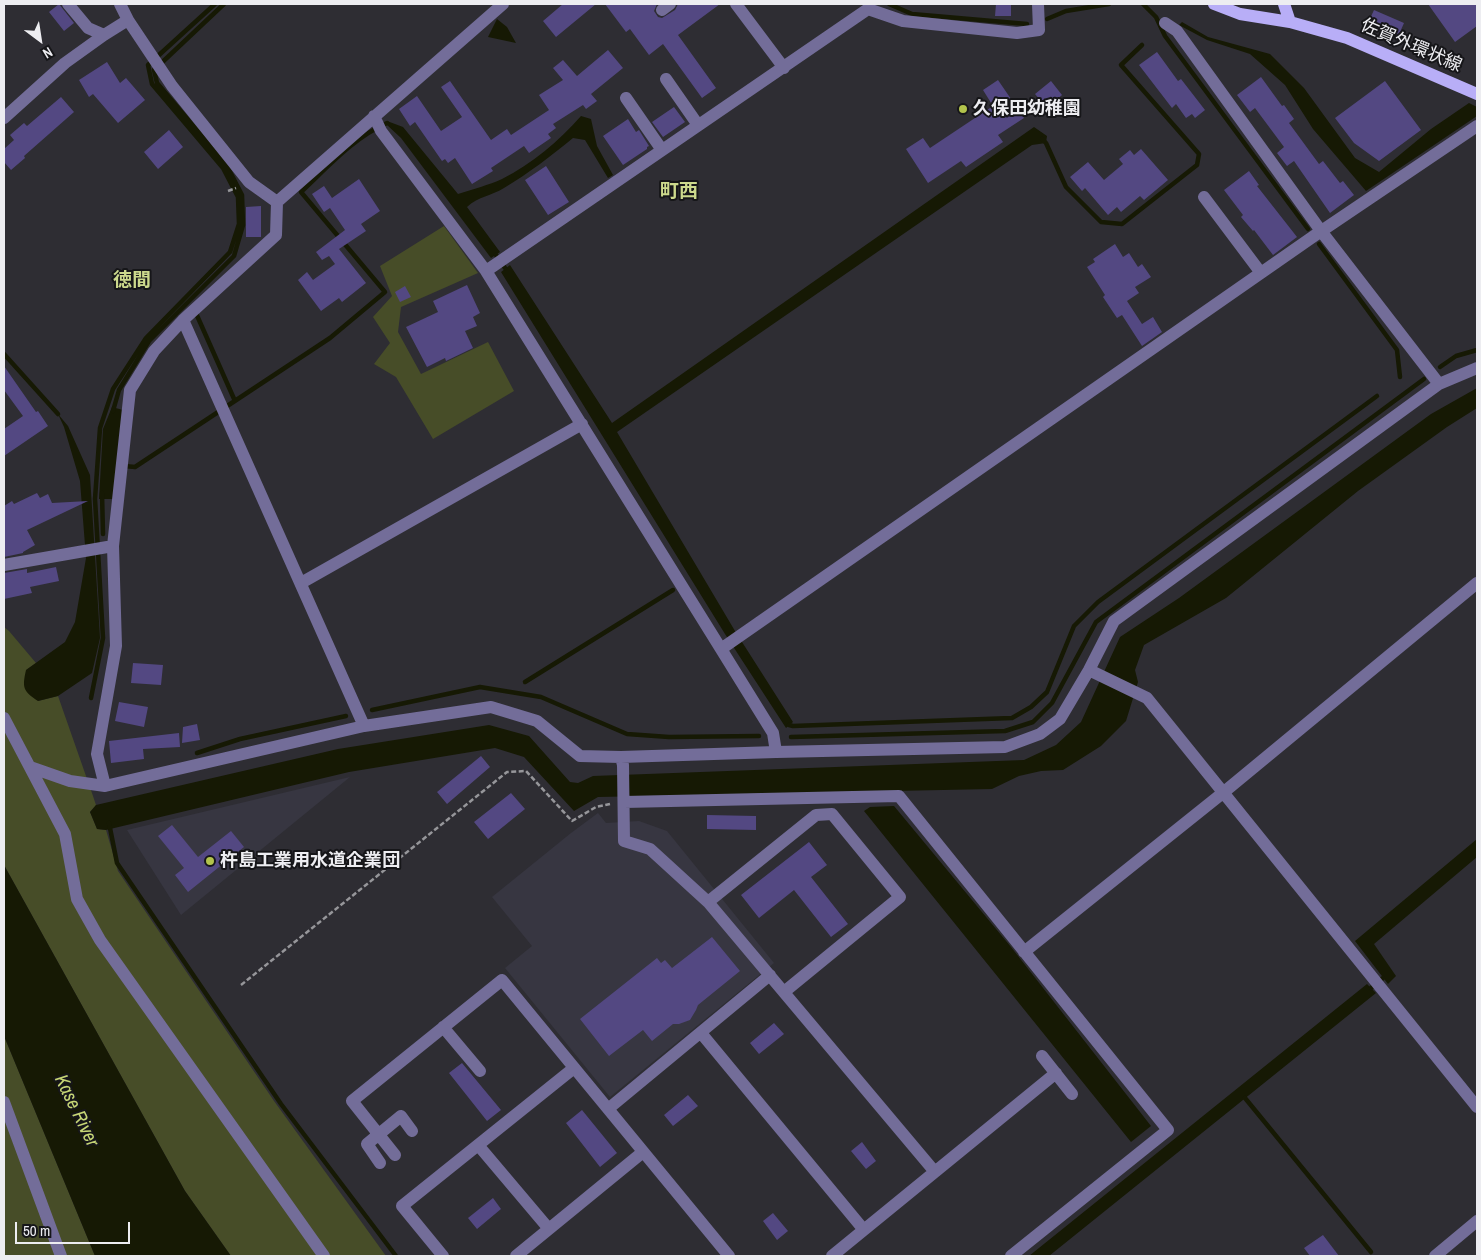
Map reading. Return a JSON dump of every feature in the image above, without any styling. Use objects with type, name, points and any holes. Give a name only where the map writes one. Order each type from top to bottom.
[{"type":"main road","name":"佐賀外環状線","points":[[1214,4],[1240,14],[1290,22],[1347,38],[1477,94]]},
{"type":"main road","points":[[1284,4],[1290,22]]},
{"type":"street","points":[[68,4],[88,28],[104,35]]},
{"type":"street","points":[[120,4],[128,20],[172,86],[249,182],[277,202]]},
{"type":"street","points":[[105,786],[96,754],[116,646],[107,547],[122,466],[130,390],[154,351],[187,317],[276,235],[277,202],[503,4]]},
{"type":"street","points":[[736,4],[784,68]]},
{"type":"street","points":[[491,268],[868,9],[903,21],[1017,33],[1039,30],[1038,4]]},
{"type":"street","points":[[4,118],[65,63],[128,20]]},
{"type":"street","points":[[1165,23],[1177,31],[1321,232],[1439,384]]},
{"type":"street","points":[[666,78],[698,125]]},
{"type":"street","points":[[626,98],[662,150]]},
{"type":"street","points":[[374,116],[381,131],[491,268],[582,424],[724,647],[773,733],[776,752]]},
{"type":"street","points":[[724,647],[1261,273],[1477,126]]},
{"type":"street","points":[[1204,197],[1261,273]]},
{"type":"street","points":[[187,317],[223,409],[364,726]]},
{"type":"street","points":[[30,767],[70,781],[105,786],[364,726],[491,707],[537,722],[580,756],[622,761],[776,752],[1005,747],[1040,734],[1060,719],[1089,670],[1114,621],[1439,384],[1477,368]]},
{"type":"street","points":[[301,583],[582,424]]},
{"type":"street","points":[[4,566],[107,547]]},
{"type":"street","points":[[1024,952],[1224,792],[1477,583]]},
{"type":"street","points":[[1089,670],[1147,698],[1477,1107]]},
{"type":"street","points":[[4,718],[65,834],[77,899],[100,940],[324,1256]]},
{"type":"street","points":[[622,761],[624,841],[650,849],[708,902],[935,1172]]},
{"type":"street","points":[[624,800],[899,796],[1168,1130],[1011,1256]]},
{"type":"street","points":[[708,902],[816,816],[832,814],[900,897],[784,992]]},
{"type":"street","points":[[608,1109],[770,975]]},
{"type":"street","points":[[395,1155],[352,1101],[502,980],[729,1256]]},
{"type":"street","points":[[443,1028],[480,1071]]},
{"type":"street","points":[[701,1033],[864,1230]]},
{"type":"street","points":[[1042,1056],[1072,1094]]},
{"type":"street","points":[[443,1256],[402,1206],[574,1068]]},
{"type":"street","points":[[832,1256],[1056,1074]]},
{"type":"street","points":[[4,1102],[62,1256]]},
{"type":"street","points":[[380,1163],[366,1144],[401,1116],[412,1131]]},
{"type":"street","points":[[478,1145],[549,1229]]},
{"type":"street","points":[[516,1256],[644,1152]]},
{"type":"street","points":[[1435,1256],[1477,1221]]},
{"type":"path","points":[[240,984],[507,772],[526,771],[572,821],[596,807],[624,800]]},
{"type":"shaded area","name":"杵島工業用水道企業団","points":[[350,777],[181,915],[127,830]]},
{"type":"shaded area","points":[[598,813],[606,823],[639,821],[667,831],[774,963],[610,1097],[505,968],[532,946],[492,897]]},
{"type":"green space","points":[[444,226],[478,273],[401,307],[398,332],[421,374],[488,342],[514,391],[433,439],[396,377],[374,364],[390,343],[373,317],[392,296],[380,266]]},
{"type":"green space","points":[[4,627],[36,663],[26,670],[38,701],[58,696],[96,805],[90,812],[97,829],[106,830],[118,871],[274,1101],[386,1256],[231,1256],[185,1191],[4,865]]},
{"type":"green space","points":[[4,1036],[95,1256],[4,1256]]},
{"type":"water","points":[[497,19],[507,27],[516,43],[488,37]]},
{"type":"water","points":[[1182,22],[1208,37],[1270,54],[1304,88],[1355,158],[1379,172],[1431,129],[1469,103],[1477,107],[1477,116],[1366,191],[1313,129],[1285,85],[1250,54],[1207,40],[1179,25]]},
{"type":"water","points":[[581,116],[591,119],[597,146],[613,175],[608,178],[585,140],[573,138],[513,182],[499,191],[472,203],[467,207],[500,252],[491,258],[401,138],[387,125],[387,121],[403,127],[458,194],[497,181],[513,173],[554,143]]},
{"type":"water","points":[[1034,127],[1047,136],[1046,143],[1032,145],[617,432],[735,631],[793,722],[786,728],[725,634],[501,272],[510,265],[612,423]]},
{"type":"water","points":[[1477,388],[1477,408],[1447,427],[1358,491],[1226,598],[1144,645],[1135,670],[1138,682],[1126,721],[1101,746],[1063,770],[1041,771],[1019,776],[992,789],[598,797],[574,811],[524,757],[495,748],[349,772],[106,830],[97,829],[90,812],[96,805],[338,749],[489,725],[529,736],[570,782],[578,783],[593,776],[1024,760],[1056,745],[1081,722],[1120,637],[1179,598],[1431,414]]},
{"type":"water","points":[[112,407],[123,410],[113,499],[99,499],[103,429]]},
{"type":"water","points":[[58,414],[68,426],[90,475],[100,638],[92,673],[58,696],[38,701],[25,688],[26,670],[65,642],[75,622],[86,558],[80,481],[64,427]]},
{"type":"water","points":[[894,806],[1011,947],[1151,1126],[1131,1142],[864,811],[870,807]]},
{"type":"water","points":[[1477,839],[1477,857],[1374,944],[1396,976],[1388,984],[1355,941]]},
{"type":"water","name":"Kase River","points":[[4,865],[185,1191],[231,1256],[95,1256],[4,1036]]},
{"type":"water","points":[[1367,984],[1376,993],[1049,1256],[1029,1256]]},
{"type":"building","points":[[59,4],[74,23],[64,31],[49,12]]},
{"type":"building","points":[[563,4],[596,4],[556,37],[543,21]]},
{"type":"building","points":[[605,4],[657,4],[654,11],[658,17],[662,18],[675,10],[678,4],[720,4],[678,35],[716,88],[702,98],[663,44],[649,55],[630,29],[626,32]]},
{"type":"building","points":[[996,4],[1011,4],[1011,16],[995,16]]},
{"type":"building","points":[[1428,4],[1477,4],[1477,26],[1455,42]]},
{"type":"building","points":[[1374,10],[1404,23],[1397,39],[1367,25]]},
{"type":"building","points":[[608,50],[623,68],[591,94],[597,101],[586,109],[583,105],[553,124],[556,128],[548,134],[551,138],[529,153],[524,146],[491,168],[493,171],[472,184],[455,158],[448,163],[445,159],[442,161],[415,122],[410,126],[399,109],[417,96],[441,131],[462,117],[441,87],[450,81],[491,140],[507,129],[511,135],[549,110],[539,95],[563,80],[553,68],[563,60],[577,76]]},
{"type":"building","points":[[1157,52],[1178,81],[1181,79],[1205,110],[1195,118],[1192,114],[1186,118],[1176,104],[1172,108],[1139,65]]},
{"type":"building","points":[[107,62],[120,83],[126,78],[145,100],[118,123],[93,94],[89,97],[79,80]]},
{"type":"building","points":[[1261,77],[1294,119],[1289,123],[1319,164],[1323,161],[1340,183],[1343,181],[1354,195],[1330,213],[1294,161],[1287,166],[1277,153],[1284,147],[1255,108],[1250,112],[1237,95]]},
{"type":"building","points":[[998,80],[1024,118],[998,135],[1003,142],[966,167],[961,161],[928,183],[906,149],[923,138],[930,148],[993,106],[983,90]]},
{"type":"building","points":[[1051,81],[1062,95],[1047,108],[1035,94]]},
{"type":"building","points":[[1385,81],[1421,130],[1379,161],[1354,143],[1335,118]]},
{"type":"building","points":[[61,97],[74,112],[11,170],[4,162],[4,149],[14,140],[10,135],[24,123],[27,126]]},
{"type":"building","points":[[674,107],[685,122],[663,137],[652,122]]},
{"type":"building","points":[[628,119],[636,132],[639,130],[649,146],[623,165],[603,136]]},
{"type":"building","points":[[169,130],[183,147],[158,169],[144,152]]},
{"type":"building","points":[[1141,149],[1168,180],[1144,200],[1140,196],[1121,212],[1117,207],[1108,215],[1085,188],[1082,191],[1070,177],[1088,162],[1104,180],[1123,164],[1119,159],[1130,150],[1134,155]]},
{"type":"building","points":[[546,166],[569,202],[548,215],[525,180]]},
{"type":"building","points":[[1249,171],[1259,185],[1257,186],[1297,237],[1273,255],[1254,230],[1241,217],[1243,215],[1224,190]]},
{"type":"building","points":[[359,179],[380,211],[361,224],[366,231],[339,249],[366,283],[342,302],[339,298],[321,311],[298,280],[307,272],[313,280],[335,264],[329,256],[322,260],[316,252],[345,230],[330,208],[324,212],[312,194],[324,186],[332,198]]},
{"type":"building","points":[[261,206],[261,237],[246,237],[246,207]]},
{"type":"building","points":[[1115,244],[1123,257],[1129,253],[1138,267],[1142,264],[1151,277],[1135,287],[1139,293],[1127,301],[1142,324],[1153,317],[1162,332],[1142,346],[1122,315],[1117,318],[1087,267],[1095,262],[1093,259]]},
{"type":"building","points":[[467,285],[480,313],[473,317],[477,326],[465,331],[473,348],[446,361],[445,358],[427,367],[406,327],[438,312],[433,301]]},
{"type":"building","points":[[405,286],[411,297],[400,302],[395,292]]},
{"type":"building","points":[[4,366],[48,426],[4,456],[4,429],[23,416],[4,390]]},
{"type":"building","points":[[37,493],[40,498],[48,494],[52,503],[88,501],[27,530],[35,545],[23,553],[4,557],[4,506],[12,501],[14,504]]},
{"type":"building","points":[[56,567],[59,581],[30,587],[32,593],[4,599],[4,573],[27,569],[27,573]]},
{"type":"building","points":[[133,663],[163,665],[161,685],[131,683]]},
{"type":"building","points":[[119,702],[148,707],[144,727],[115,721]]},
{"type":"building","points":[[197,724],[200,740],[182,743],[183,727]]},
{"type":"building","points":[[179,733],[180,747],[143,749],[144,759],[111,763],[109,741]]},
{"type":"building","points":[[481,756],[490,767],[447,804],[437,792]]},
{"type":"building","points":[[511,793],[525,809],[488,839],[474,822]]},
{"type":"building","points":[[707,815],[756,816],[756,830],[707,829]]},
{"type":"building","name":"杵島工業用水道企業団","points":[[172,825],[198,857],[231,831],[244,847],[188,892],[175,875],[184,868],[158,836]]},
{"type":"building","points":[[809,842],[827,865],[811,877],[848,924],[831,937],[794,890],[759,918],[741,895]]},
{"type":"building","points":[[712,937],[740,971],[698,1005],[690,1020],[673,1024],[652,1041],[643,1030],[609,1056],[580,1019],[657,958],[661,963],[665,960],[672,968]]},
{"type":"building","points":[[774,1023],[784,1034],[759,1054],[750,1043]]},
{"type":"building","points":[[462,1063],[501,1110],[487,1121],[449,1073]]},
{"type":"building","points":[[688,1095],[698,1106],[673,1126],[664,1115]]},
{"type":"building","points":[[582,1110],[617,1153],[600,1167],[566,1123]]},
{"type":"building","points":[[862,1142],[876,1161],[866,1169],[851,1151]]},
{"type":"building","points":[[493,1198],[501,1209],[477,1229],[468,1218]]},
{"type":"building","points":[[773,1213],[788,1231],[777,1240],[763,1221]]},
{"type":"building","points":[[1323,1235],[1339,1256],[1310,1256],[1304,1248]]},
{"type":"waterway","points":[[91,698],[103,638],[95,499],[100,428],[113,389],[146,338],[230,252],[239,224],[238,197],[223,168],[152,84],[148,65],[215,4]]},
{"type":"waterway","points":[[113,411],[119,390],[149,341],[234,256],[243,225],[242,195],[227,166],[157,83],[154,70],[224,4]]},
{"type":"waterway","points":[[889,4],[912,14],[1027,24]]},
{"type":"waterway","points":[[1047,19],[1066,11],[1109,4]]},
{"type":"waterway","points":[[1143,4],[1156,17],[1165,36],[1308,229]]},
{"type":"waterway","points":[[1042,139],[1046,143],[1066,187],[1101,222],[1122,224],[1197,165],[1199,154],[1121,65],[1142,45]]},
{"type":"waterway","points":[[124,466],[135,467],[330,338],[385,292],[301,192],[352,145],[387,123]]},
{"type":"waterway","points":[[1319,244],[1397,350],[1400,377]]},
{"type":"waterway","points":[[496,255],[505,268]]},
{"type":"waterway","points":[[195,311],[235,401]]},
{"type":"waterway","points":[[1440,367],[1456,356],[1477,350]]},
{"type":"waterway","points":[[4,354],[58,414]]},
{"type":"waterway","points":[[791,737],[1005,731],[1033,722],[1052,703],[1096,622],[1424,379]]},
{"type":"waterway","points":[[789,725],[1012,718],[1031,707],[1047,692],[1074,626],[1098,602],[1377,396]]},
{"type":"waterway","points":[[102,493],[103,534]]},
{"type":"waterway","points":[[525,682],[673,590]]},
{"type":"waterway","points":[[372,710],[480,687],[541,697],[627,734],[669,737],[759,736]]},
{"type":"waterway","points":[[197,753],[240,739],[346,716]]},
{"type":"waterway","points":[[109,823],[117,863],[281,1104],[396,1256]]},
{"type":"waterway","points":[[1371,988],[1383,978]]},
{"type":"waterway","points":[[1245,1098],[1371,1252]]},
{"type":"place","name":"久保田幼稚園","points":[[963,109]]},
{"type":"place","name":"杵島工業用水道企業団","points":[[210,861]]},
{"type":"district","name":"町西","points":[[679,192]]},
{"type":"district","name":"徳間","points":[[132,281]]}]
